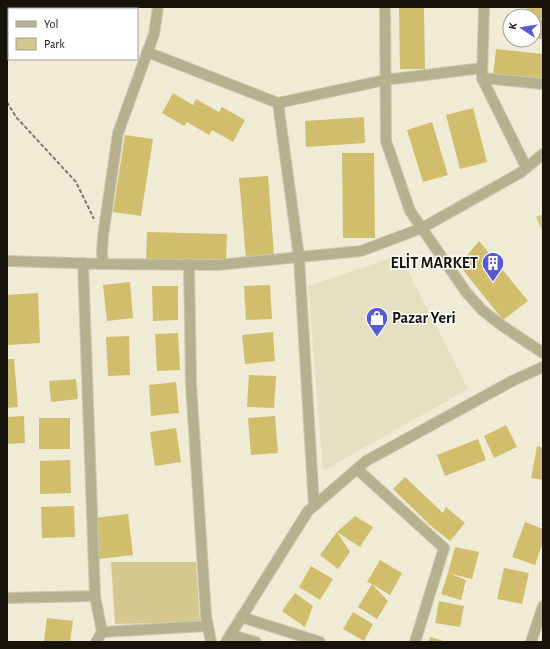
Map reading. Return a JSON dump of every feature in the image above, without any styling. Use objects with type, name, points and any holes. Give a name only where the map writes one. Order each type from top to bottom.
[{"type":"street","points":[[103,264],[103,236],[118,133],[154,34],[158,7]]},
{"type":"street","points":[[385,7],[386,141],[410,211],[466,292],[482,310],[501,325],[543,353]]},
{"type":"street","points":[[484,7],[482,73],[526,167]]},
{"type":"street","points":[[147,52],[278,103],[385,80],[482,73],[543,84]]},
{"type":"street","points":[[278,103],[299,257],[314,506]]},
{"type":"street","points":[[7,261],[218,265],[361,251],[422,228],[520,172],[543,154]]},
{"type":"street","points":[[83,263],[95,596],[102,632],[96,642]]},
{"type":"street","points":[[189,264],[191,384],[208,626],[211,642]]},
{"type":"street","points":[[256,642],[229,638],[308,511],[366,461],[514,380],[543,367]]},
{"type":"street","points":[[357,469],[444,548],[415,642]]},
{"type":"street","points":[[7,598],[95,596]]},
{"type":"street","points":[[531,642],[543,606]]},
{"type":"street","points":[[242,616],[320,642]]},
{"type":"street","points":[[102,632],[208,626]]},
{"type":"path","points":[[7,102],[16,116],[76,182],[103,236]]},
{"type":"shaded area","name":"Pazar Yeri","points":[[400,255],[468,389],[323,471],[308,286]]},
{"type":"green space","points":[[543,214],[543,233],[536,217]]},
{"type":"green space","points":[[111,562],[196,562],[200,622],[115,624]]},
{"type":"building","points":[[399,7],[424,7],[425,69],[400,69]]},
{"type":"building","points":[[543,7],[543,39],[542,8],[527,8]]},
{"type":"building","points":[[496,49],[543,54],[543,82],[493,76]]},
{"type":"building","points":[[173,93],[193,105],[196,99],[219,112],[222,107],[245,120],[233,142],[212,130],[209,135],[187,122],[184,126],[162,113]]},
{"type":"building","points":[[473,108],[487,162],[460,169],[446,115]]},
{"type":"building","points":[[364,117],[365,143],[306,147],[305,121]]},
{"type":"building","points":[[432,122],[448,175],[423,182],[407,130]]},
{"type":"building","points":[[125,135],[153,139],[141,216],[113,212]]},
{"type":"building","points":[[342,153],[374,153],[375,238],[343,238]]},
{"type":"building","points":[[268,176],[274,255],[246,258],[239,178]]},
{"type":"building","points":[[147,232],[227,234],[226,261],[146,259]]},
{"type":"building","name":"ELİT MARKET","points":[[479,241],[528,301],[503,320],[459,265]]},
{"type":"building","points":[[130,282],[133,318],[107,321],[103,285]]},
{"type":"building","points":[[270,285],[272,319],[246,320],[244,286]]},
{"type":"building","points":[[152,286],[178,286],[178,320],[153,321]]},
{"type":"building","points":[[38,293],[40,343],[8,345],[7,295]]},
{"type":"building","points":[[273,332],[275,361],[245,364],[242,335]]},
{"type":"building","points":[[178,333],[180,370],[157,371],[155,334]]},
{"type":"building","points":[[129,336],[130,375],[108,376],[106,337]]},
{"type":"building","points":[[7,359],[14,359],[18,407],[7,408]]},
{"type":"building","points":[[249,375],[276,376],[274,408],[247,407]]},
{"type":"building","points":[[76,379],[78,399],[51,402],[49,381]]},
{"type":"building","points":[[176,382],[179,413],[151,416],[149,385]]},
{"type":"building","points":[[24,416],[25,443],[7,444],[7,417]]},
{"type":"building","points":[[275,416],[278,453],[251,455],[248,418]]},
{"type":"building","points":[[39,418],[70,418],[70,449],[39,449]]},
{"type":"building","points":[[506,425],[517,447],[494,458],[484,436]]},
{"type":"building","points":[[176,428],[181,462],[155,466],[150,432]]},
{"type":"building","points":[[478,439],[486,460],[445,476],[437,455]]},
{"type":"building","points":[[537,446],[543,448],[543,480],[531,478]]},
{"type":"building","points":[[70,460],[71,493],[40,494],[40,461]]},
{"type":"building","points":[[405,477],[443,513],[446,507],[465,523],[450,541],[431,526],[393,489]]},
{"type":"building","points":[[74,506],[75,537],[42,538],[41,507]]},
{"type":"building","points":[[128,514],[133,555],[99,559],[95,518]]},
{"type":"building","points":[[355,516],[373,527],[360,547],[337,532]]},
{"type":"building","points":[[525,522],[543,529],[543,542],[535,565],[512,557]]},
{"type":"building","points":[[337,532],[350,552],[338,569],[320,555]]},
{"type":"building","points":[[455,547],[479,552],[472,579],[448,573]]},
{"type":"building","points":[[380,560],[402,573],[390,595],[367,582]]},
{"type":"building","points":[[311,566],[333,579],[320,600],[299,587]]},
{"type":"building","points":[[504,568],[529,573],[522,604],[497,599]]},
{"type":"building","points":[[448,573],[466,580],[461,600],[441,594]]},
{"type":"building","points":[[372,584],[388,601],[377,619],[358,607]]},
{"type":"building","points":[[295,593],[313,606],[305,627],[282,611]]},
{"type":"building","points":[[439,601],[464,606],[460,627],[435,623]]},
{"type":"building","points":[[353,612],[373,624],[364,641],[343,629]]},
{"type":"building","points":[[47,618],[73,621],[70,642],[44,642]]},
{"type":"building","points":[[430,637],[447,642],[429,642]]},
{"type":"place","name":"ELİT MARKET","points":[[493,282]]},
{"type":"place","name":"Pazar Yeri","points":[[377,338]]}]
